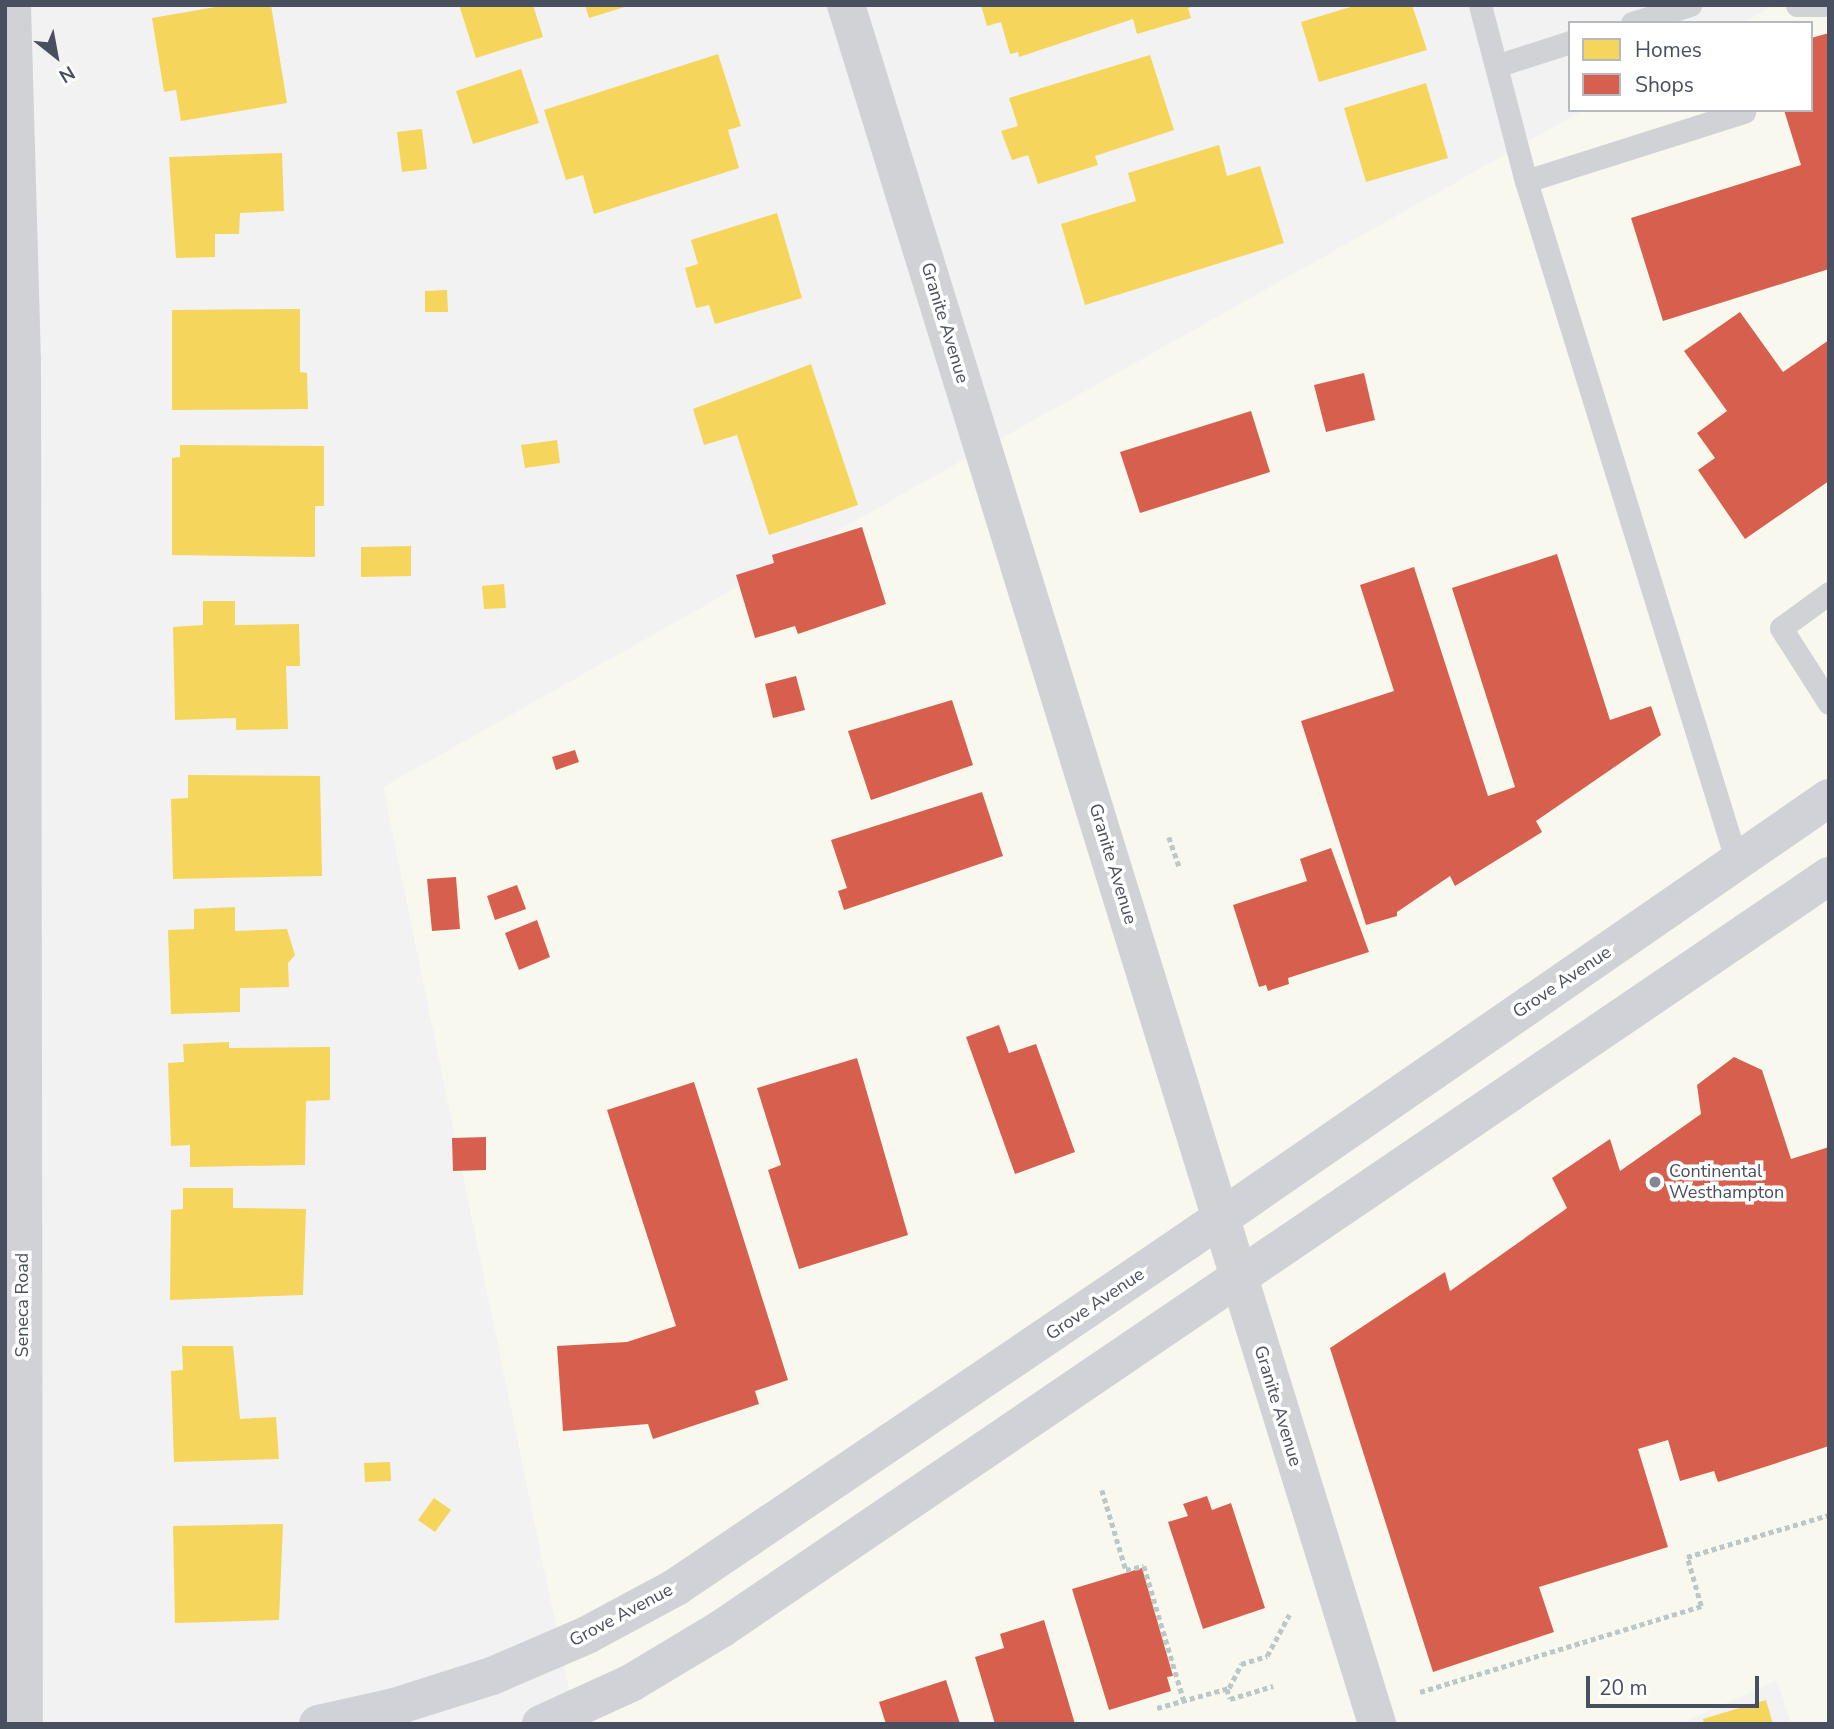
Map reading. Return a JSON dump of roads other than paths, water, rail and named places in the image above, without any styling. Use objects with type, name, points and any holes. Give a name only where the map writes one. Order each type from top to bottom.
[{"type":"street","name":"Seneca Road","points":[[12,5],[22,360],[12,831],[24,1724]]},
{"type":"street","name":"Granite Avenue","points":[[846,5],[1377,1724]]},
{"type":"street","name":"Grove Avenue","points":[[318,1724],[394,1706],[492,1676],[587,1635],[676,1587],[1829,798]]},
{"type":"street","points":[[541,1724],[631,1683],[721,1629],[1240,1279],[1829,876]]},
{"type":"lane","points":[[1480,5],[1499,65],[1525,181],[1737,862]]},
{"type":"lane","points":[[1638,21],[1690,5]]},
{"type":"lane","points":[[1797,5],[1823,5]]},
{"type":"lane","points":[[1499,65],[1568,43]]},
{"type":"lane","points":[[1525,181],[1744,112]]},
{"type":"lane","points":[[1829,593],[1781,628],[1829,703]]},
{"type":"place","name":"Continental Westhampton","points":[[1655,1182]]}]
